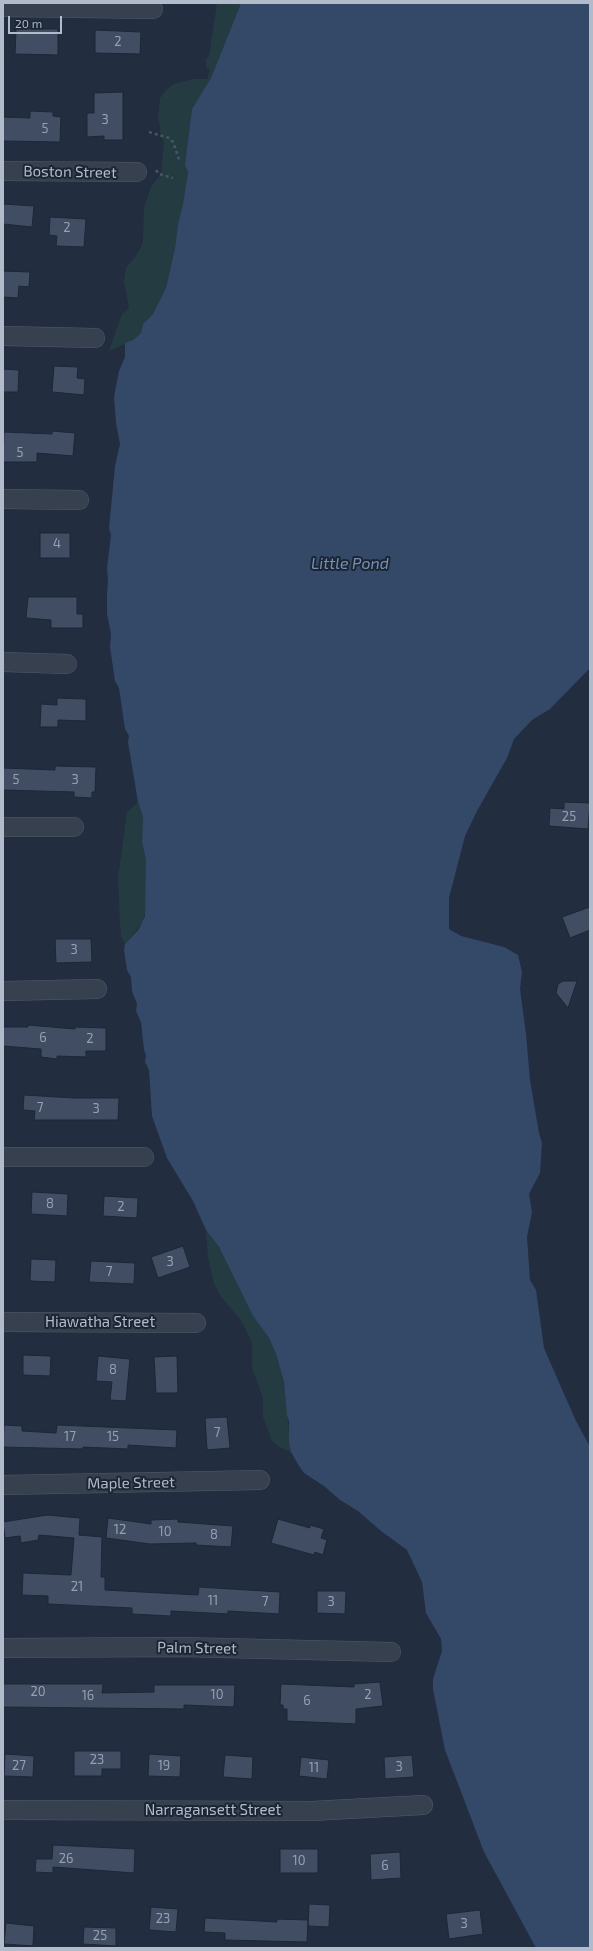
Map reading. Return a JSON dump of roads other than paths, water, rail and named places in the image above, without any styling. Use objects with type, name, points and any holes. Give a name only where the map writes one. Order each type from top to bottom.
[{"type":"street","points":[[3,7],[153,9]]},
{"type":"street","name":"Boston Street","points":[[3,171],[137,172]]},
{"type":"street","points":[[3,336],[95,338]]},
{"type":"street","points":[[3,500],[79,500]]},
{"type":"street","points":[[3,662],[67,664]]},
{"type":"street","points":[[3,827],[74,827]]},
{"type":"street","points":[[3,991],[97,989]]},
{"type":"street","points":[[3,1157],[144,1157]]},
{"type":"street","name":"Hiawatha Street","points":[[3,1322],[196,1323]]},
{"type":"street","name":"Maple Street","points":[[3,1485],[260,1480]]},
{"type":"street","name":"Palm Street","points":[[3,1648],[180,1647],[390,1652]]},
{"type":"street","name":"Narragansett Street","points":[[3,1810],[312,1811],[423,1804]]},
{"type":"water","name":"Little Pond","points":[[241,3],[590,3],[590,668],[550,709],[532,720],[514,739],[507,758],[477,811],[465,836],[449,898],[449,929],[461,936],[504,947],[518,955],[522,972],[520,989],[530,1080],[542,1143],[540,1173],[529,1194],[532,1212],[527,1237],[530,1280],[536,1290],[544,1348],[575,1419],[590,1447],[590,1948],[536,1948],[484,1852],[445,1750],[433,1689],[433,1679],[442,1651],[441,1639],[426,1613],[422,1582],[407,1550],[381,1531],[358,1511],[340,1500],[324,1486],[304,1473],[299,1466],[291,1452],[284,1382],[276,1354],[269,1338],[253,1316],[219,1247],[206,1230],[193,1201],[167,1158],[152,1116],[149,1070],[145,1062],[146,1056],[141,1022],[136,1011],[137,1004],[132,991],[131,977],[127,970],[124,950],[125,944],[139,929],[145,916],[146,860],[142,842],[143,817],[138,802],[128,742],[129,736],[125,729],[119,688],[115,681],[110,647],[111,634],[107,614],[107,568],[111,535],[109,528],[115,466],[120,444],[116,423],[114,397],[119,371],[125,357],[125,343],[133,340],[141,333],[143,324],[153,314],[166,288],[175,248],[188,172],[185,165],[192,109],[211,78]]}]
